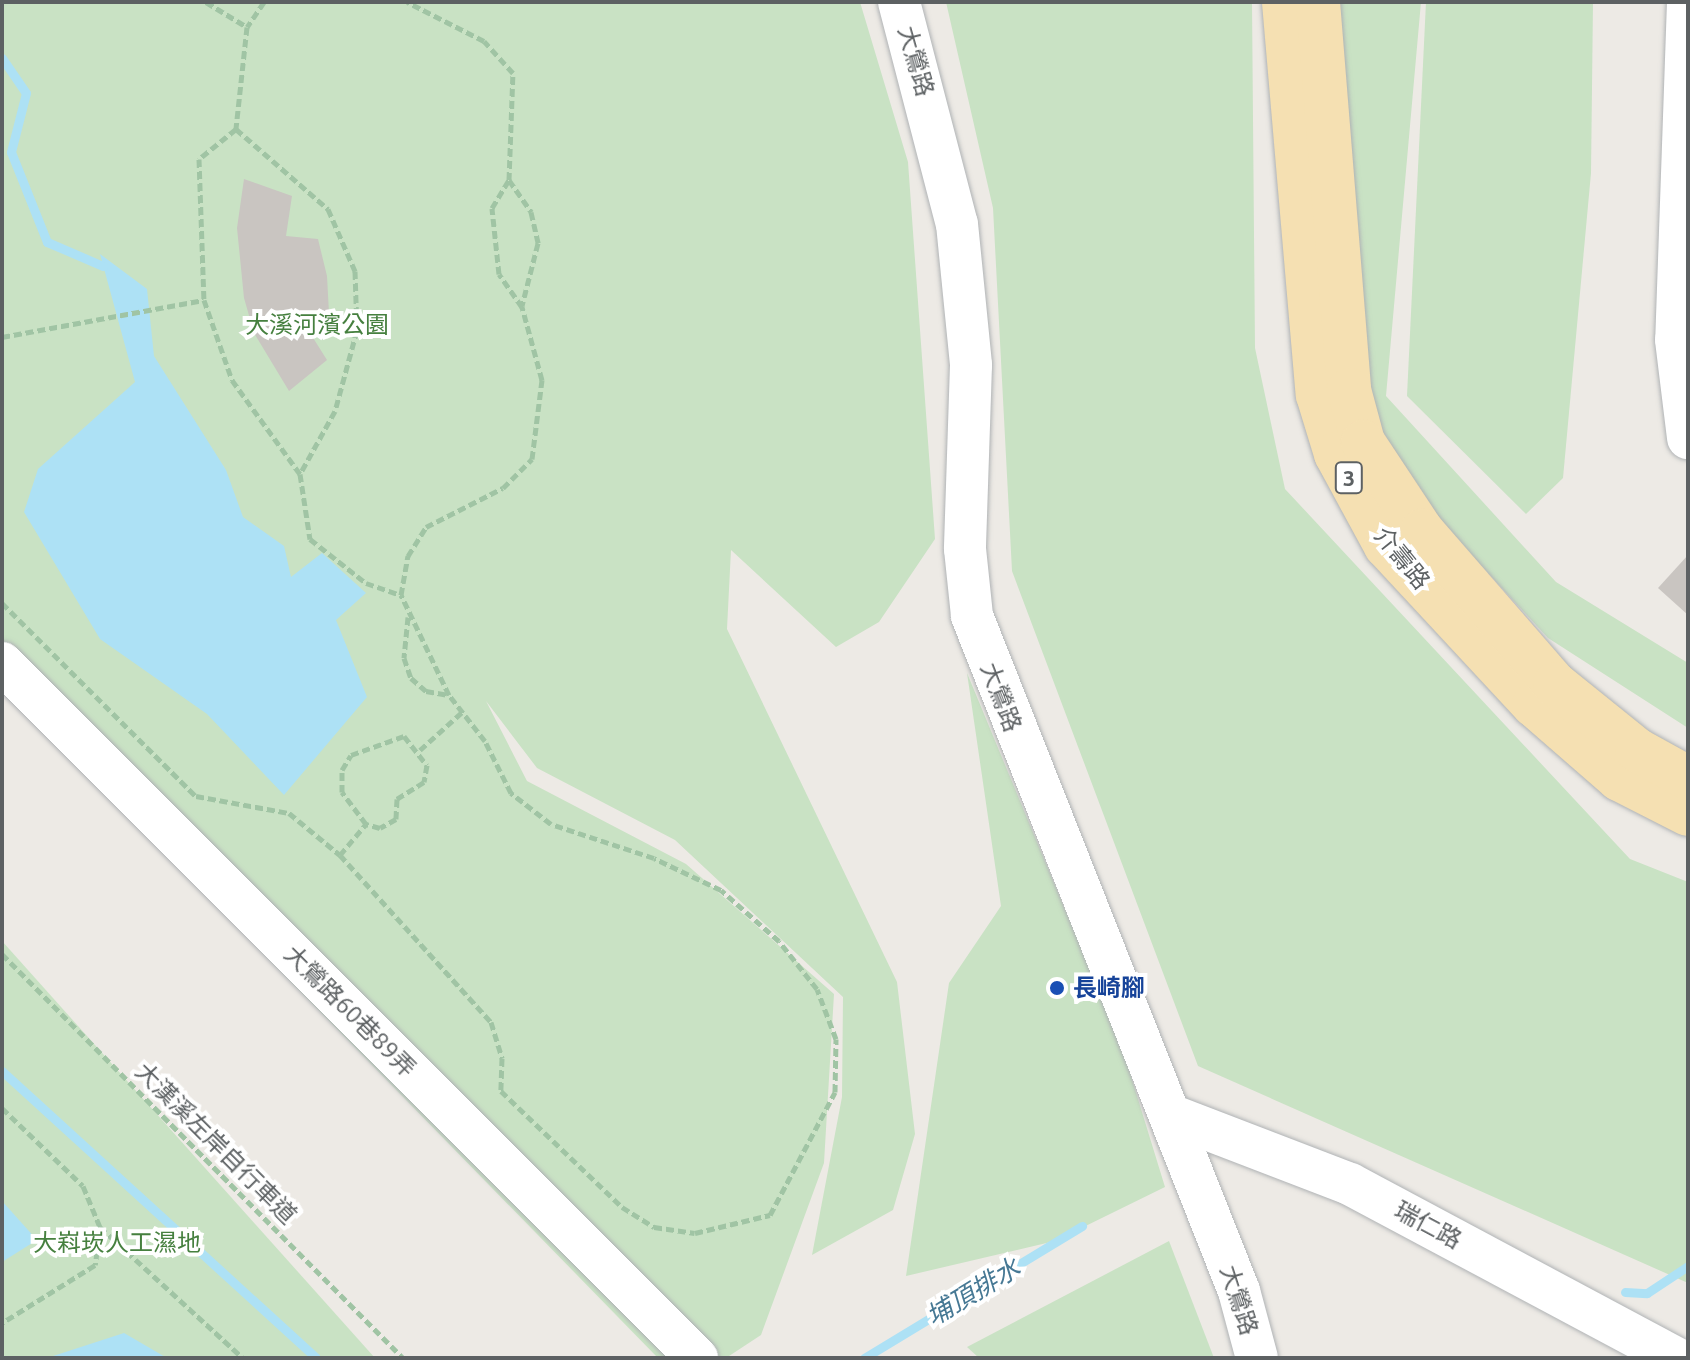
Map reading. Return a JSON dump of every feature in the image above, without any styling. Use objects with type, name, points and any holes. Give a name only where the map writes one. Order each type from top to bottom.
[{"type":"main road","name":"介壽路","points":[[1284,2],[1318,395],[1336,454],[1386,546],[1534,705],[1619,779],[1688,814]]},
{"type":"main road","name":"介壽路","points":[[1318,2],[1349,390],[1363,442],[1422,531],[1555,684],[1637,750],[1688,778]]},
{"type":"street","name":"大鶯路","points":[[899,2],[957,224],[971,365],[965,549],[972,616],[1170,1115],[1257,1358]]},
{"type":"street","points":[[1688,2],[1684,224],[1676,340],[1688,438]]},
{"type":"street","name":"大鶯路60巷89弄","points":[[2,663],[697,1358]]},
{"type":"street","name":"瑞仁路","points":[[1170,1115],[1350,1184],[1676,1358]]},
{"type":"path","points":[[206,2],[247,27]]},
{"type":"path","points":[[264,2],[247,27],[236,129],[199,159],[204,300],[232,380],[300,474],[310,539],[366,583],[401,595]]},
{"type":"path","points":[[2,603],[196,796],[289,813],[340,855],[491,1022],[502,1058],[501,1091],[622,1207],[654,1227],[695,1233],[770,1215],[835,1092],[836,1039],[817,989],[779,941],[721,890],[654,858],[551,824],[511,793],[449,695],[408,616],[401,595],[408,556],[426,527],[503,488],[532,459],[542,380],[522,307],[497,261],[492,208],[509,180],[513,73],[484,41],[407,2]]},
{"type":"path","points":[[236,129],[328,209],[355,271],[357,330],[335,411],[300,474]]},
{"type":"path","points":[[509,180],[531,212],[538,243],[522,307]]},
{"type":"path","points":[[2,337],[99,322],[204,300]]},
{"type":"path","points":[[408,616],[403,648],[411,678],[426,691],[449,695]]},
{"type":"path","points":[[420,750],[462,712]]},
{"type":"path","points":[[404,736],[420,750],[424,782],[397,799],[396,819],[380,828],[366,824],[342,792],[351,755],[404,736]]},
{"type":"path","points":[[340,855],[366,824]]},
{"type":"path","name":"大漢溪左岸自行車道","points":[[2,954],[403,1358]]},
{"type":"path","points":[[2,1108],[83,1186],[100,1227],[243,1358]]},
{"type":"path","points":[[2,1323],[95,1265],[100,1227]]},
{"type":"green space","name":"大溪河濱公園","points":[[2,2],[860,2],[908,162],[935,539],[879,622],[836,647],[731,550],[727,629],[897,982],[915,1134],[893,1210],[812,1255],[842,1097],[843,997],[675,840],[537,768],[486,701],[527,781],[686,864],[834,994],[824,1163],[761,1335],[726,1358],[658,1358],[2,686]]},
{"type":"green space","points":[[946,2],[1252,2],[1255,348],[1285,489],[1630,859],[1688,882],[1688,1283],[1198,1066],[1012,571],[993,208]]},
{"type":"green space","points":[[1336,2],[1421,2],[1386,396],[1556,582],[1688,663],[1688,728],[1548,638],[1380,456],[1358,415]]},
{"type":"green space","points":[[1426,2],[1593,2],[1591,173],[1563,478],[1526,514],[1407,396]]},
{"type":"green space","points":[[967,673],[1122,1047],[1165,1187],[1055,1241],[906,1276],[949,983],[1001,906]]},
{"type":"green space","name":"大嵙崁人工濕地","points":[[2,941],[375,1358],[2,1358]]},
{"type":"green space","points":[[1169,1241],[1214,1358],[979,1358],[967,1347]]},
{"type":"water","points":[[100,254],[147,289],[154,356],[226,470],[243,517],[284,546],[291,577],[322,553],[366,593],[336,620],[367,697],[284,795],[207,714],[100,639],[24,512],[38,469],[135,382]]},
{"type":"water","points":[[2,1201],[37,1240],[2,1262]]},
{"type":"water","points":[[124,1333],[167,1358],[47,1358]]},
{"type":"building","points":[[244,179],[292,196],[286,236],[318,239],[327,276],[329,313],[305,325],[327,360],[289,391],[254,333],[244,298],[237,228]]},
{"type":"building","points":[[1688,555],[1688,615],[1658,588]]},
{"type":"waterway","points":[[2,58],[26,93],[11,152],[47,242],[103,266]]},
{"type":"waterway","points":[[2,1071],[316,1358]]},
{"type":"waterway","name":"埔頂排水","points":[[864,1358],[1082,1226]]},
{"type":"waterway","name":"埔頂排水","points":[[1625,1292],[1647,1293],[1688,1266]]},
{"type":"place","name":"長崎腳","points":[[1057,988]]}]
